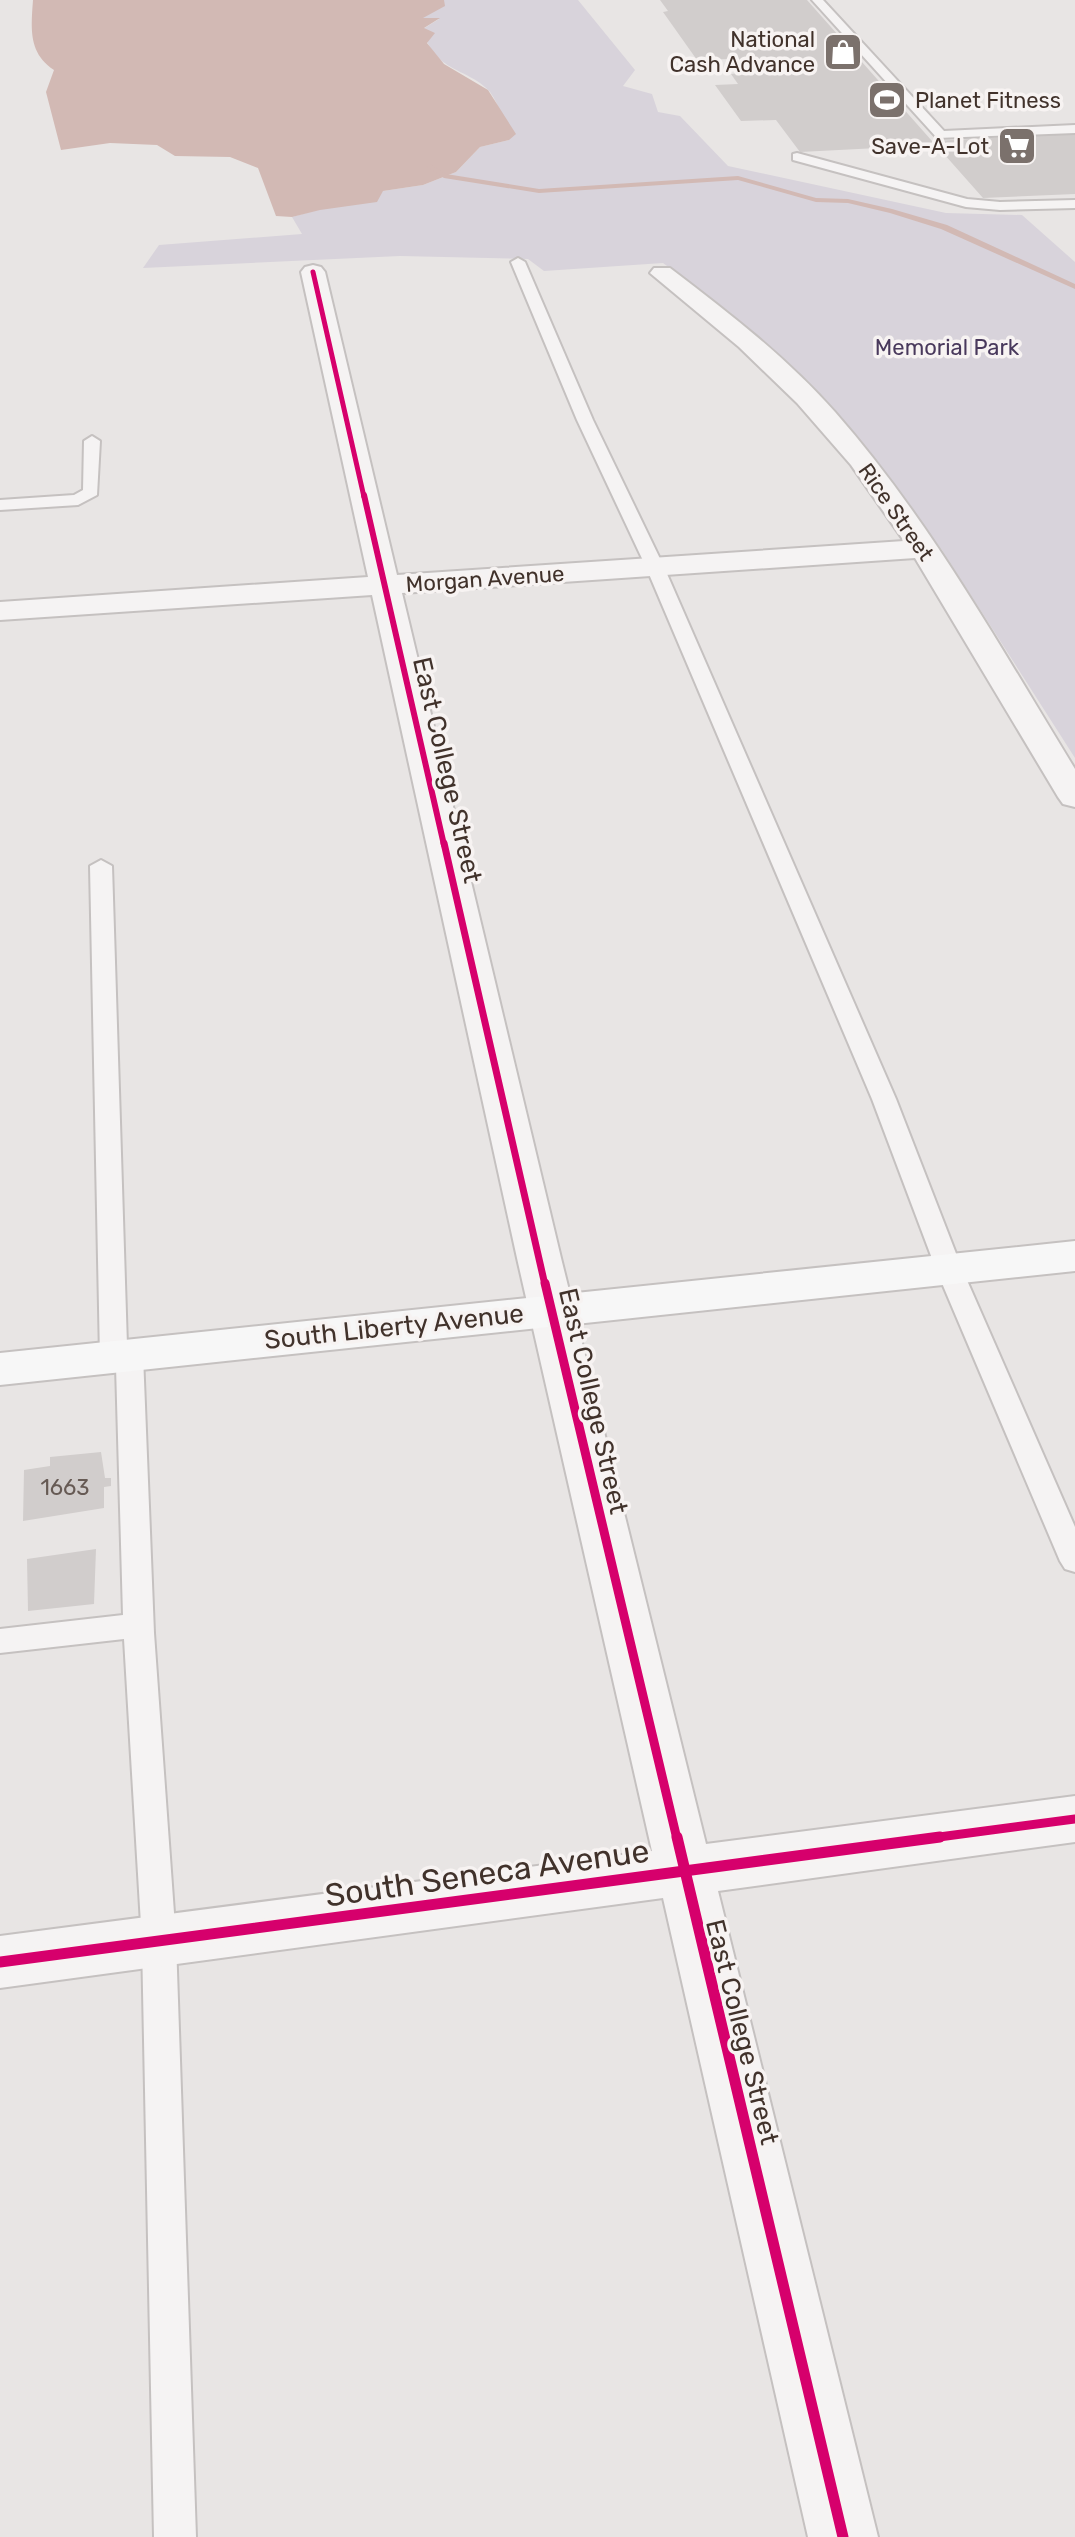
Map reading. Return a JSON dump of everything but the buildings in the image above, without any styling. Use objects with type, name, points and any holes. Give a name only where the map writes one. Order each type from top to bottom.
[{"type":"street","name":"East College Street","points":[[313,272],[551,1310],[843,2537]]},
{"type":"street","name":"Rice Street","points":[[662,273],[729,325],[801,391],[848,445],[922,549],[1075,797]]},
{"type":"street","name":"Morgan Avenue","points":[[0,611],[922,549]]},
{"type":"street","name":"South Liberty Avenue","points":[[0,1369],[1075,1256]]},
{"type":"street","name":"South Seneca Avenue","points":[[0,1962],[1075,1819]]},
{"type":"lane","points":[[817,0],[941,135],[1075,129]]},
{"type":"lane","points":[[797,157],[966,203],[1000,206],[1075,204]]},
{"type":"lane","points":[[518,262],[585,420],[655,567],[884,1099],[949,1269],[1075,1561]]},
{"type":"lane","points":[[0,505],[78,500],[91,492],[92,441]]},
{"type":"lane","points":[[101,866],[121,1356],[159,1941],[175,2537]]},
{"type":"lane","points":[[0,1641],[139,1625]]},
{"type":"green space","name":"Memorial Park","points":[[444,0],[578,0],[635,70],[623,86],[652,94],[658,112],[680,116],[728,166],[946,213],[1022,215],[1075,262],[1075,758],[942,550],[848,428],[731,313],[663,263],[544,271],[528,259],[400,256],[143,268],[159,245],[302,234],[292,217],[383,191],[423,185],[456,172],[480,147],[509,140],[490,92],[482,84],[443,62],[428,43],[423,29],[439,19],[421,19]]},
{"type":"shaded area","points":[[33,0],[444,0],[445,6],[423,18],[440,18],[424,28],[435,33],[427,43],[444,64],[488,90],[516,134],[509,140],[480,147],[456,172],[423,185],[383,191],[377,202],[292,217],[276,216],[258,168],[230,157],[175,156],[157,145],[110,143],[61,150],[46,92],[54,70],[35,48]]},
{"type":"waterway","points":[[428,165],[444,176],[539,191],[738,178],[816,200],[848,201],[892,211],[944,227],[1075,287]]},
{"type":"cycle path","points":[[313,272],[539,1258],[843,2537]]},
{"type":"cycle path","points":[[0,1962],[1075,1819]]},
{"type":"place","name":"National Cash Advance","points":[[843,52]]},
{"type":"place","name":"Planet Fitness","points":[[887,100]]},
{"type":"place","name":"Save-A-Lot","points":[[1017,146]]}]
